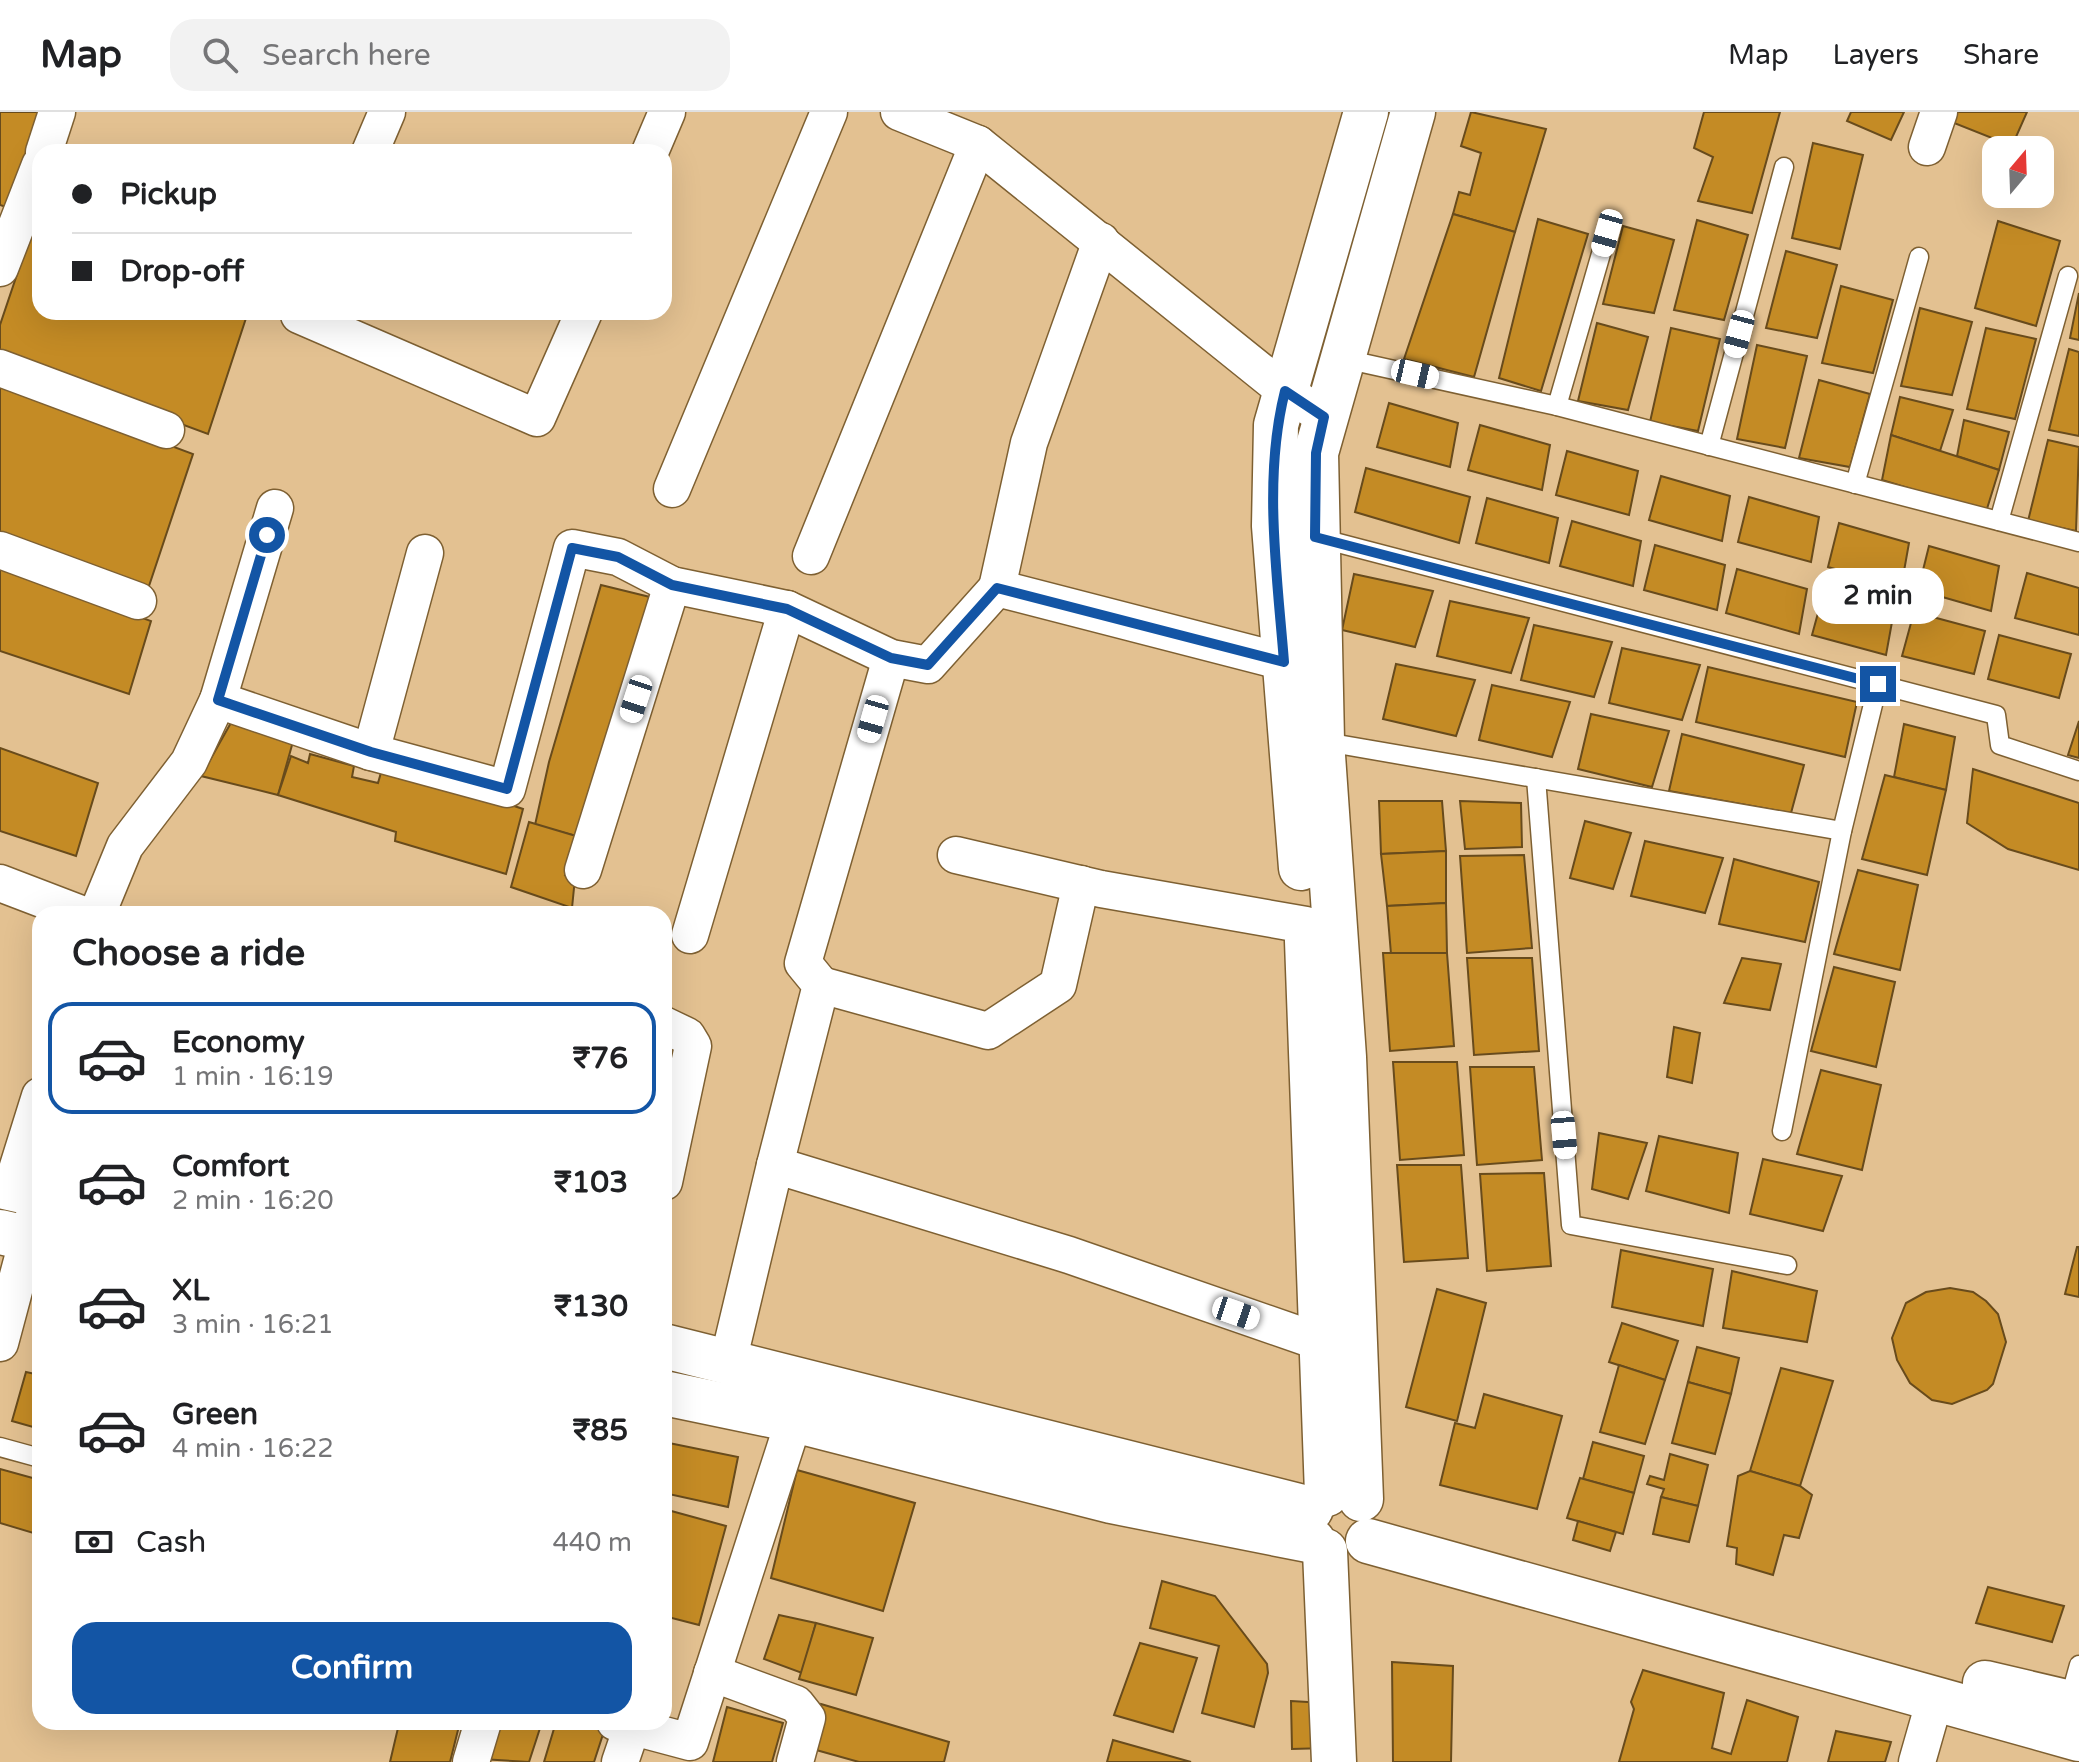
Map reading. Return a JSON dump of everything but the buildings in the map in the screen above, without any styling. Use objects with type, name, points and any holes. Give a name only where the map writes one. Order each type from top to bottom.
[{"type":"street","points":[[47,144],[57,112]]},
{"type":"street","points":[[373,144],[387,112]]},
{"type":"street","points":[[653,144],[667,112]]},
{"type":"street","points":[[672,489],[829,112]]},
{"type":"street","points":[[899,112],[978,144],[1285,391],[1324,417]]},
{"type":"street","points":[[1334,1762],[1341,1525],[1344,1057],[1305,739],[1284,662],[1274,526],[1276,425],[1366,112]]},
{"type":"street","points":[[1363,1762],[1320,1342],[1306,925],[1305,739],[1316,453],[1340,358],[1413,112]]},
{"type":"street","points":[[1927,147],[1939,112]]},
{"type":"street","points":[[811,556],[978,144]]},
{"type":"street","points":[[0,268],[25,200]]},
{"type":"street","points":[[218,700],[371,752],[507,789],[572,548],[618,557],[672,585],[787,609],[891,658],[928,665],[997,588],[1029,443],[1101,241]]},
{"type":"street","points":[[311,320],[537,418],[580,320]]},
{"type":"street","points":[[0,368],[166,430]]},
{"type":"street","points":[[100,906],[125,846],[189,762],[218,700],[275,508]]},
{"type":"street","points":[[0,550],[138,601]]},
{"type":"street","points":[[371,752],[425,553]]},
{"type":"street","points":[[583,870],[672,585]]},
{"type":"street","points":[[997,588],[1284,662]]},
{"type":"street","points":[[690,935],[787,609]]},
{"type":"street","points":[[891,658],[803,963],[821,985],[988,1031],[1058,985],[1081,884]]},
{"type":"street","points":[[956,855],[1081,884],[1306,925]]},
{"type":"street","points":[[0,883],[60,906]]},
{"type":"street","points":[[728,1362],[821,985]]},
{"type":"street","points":[[672,1029],[687,1036],[693,1046],[672,1144]]},
{"type":"street","points":[[0,1343],[23,1237],[23,1192],[32,1141]]},
{"type":"street","points":[[775,1165],[1069,1255],[1320,1342]]},
{"type":"street","points":[[672,1348],[1341,1525],[1930,1670],[2073,1709]]},
{"type":"street","points":[[672,1395],[794,1420],[1111,1501],[1341,1525],[1935,1699],[2073,1709]]},
{"type":"street","points":[[646,1730],[690,1742],[794,1420]]},
{"type":"street","points":[[712,1673],[796,1704],[807,1718],[795,1762]]},
{"type":"street","points":[[1917,1762],[1935,1699]]},
{"type":"street","points":[[471,1762],[481,1730]]},
{"type":"street","points":[[620,1762],[623,1730]]},
{"type":"lane","points":[[1709,446],[1784,167]]},
{"type":"lane","points":[[1557,406],[1607,233]]},
{"type":"lane","points":[[1855,484],[1919,257]]},
{"type":"lane","points":[[1999,521],[2068,276]]},
{"type":"lane","points":[[1340,358],[1557,406],[2079,542]]},
{"type":"lane","points":[[1315,537],[1996,715],[2000,745],[2079,771]]},
{"type":"lane","points":[[1782,1131],[1842,831],[1878,684]]},
{"type":"lane","points":[[1305,739],[1842,831]]},
{"type":"lane","points":[[1536,778],[1571,1225],[1787,1265]]},
{"type":"lane","points":[[0,1447],[32,1456]]},
{"type":"route","points":[[267,535],[218,700],[371,752],[507,789],[572,548],[618,557],[672,585],[787,609],[891,658],[928,665],[997,588],[1284,662],[1274,526],[1276,425],[1285,391],[1324,417],[1316,453],[1315,537],[1878,684]]}]
